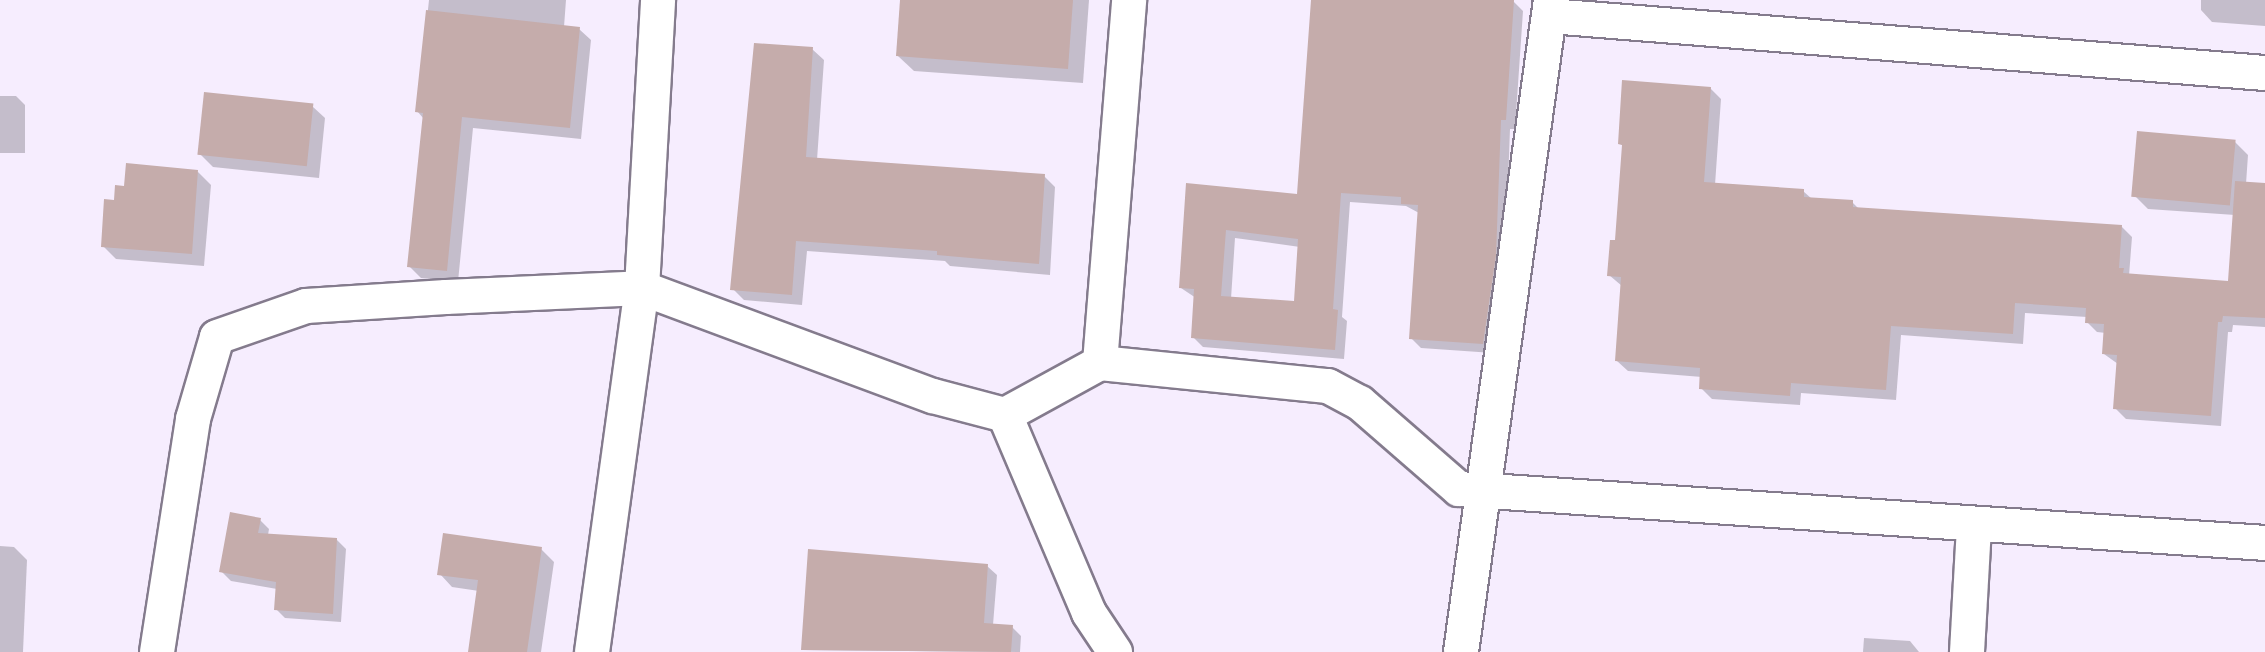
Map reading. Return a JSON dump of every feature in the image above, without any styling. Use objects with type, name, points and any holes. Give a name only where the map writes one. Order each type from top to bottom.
[{"type":"street","points":[[592,652],[642,288],[658,0]]},
{"type":"street","points":[[1100,363],[1129,0]]},
{"type":"street","points":[[1461,652],[1550,8],[2265,73]]},
{"type":"street","points":[[157,652],[193,419],[217,337],[306,306],[642,288],[933,396],[1005,415],[1100,363],[1328,386],[1360,403],[1459,489],[1974,526],[2265,543]]},
{"type":"street","points":[[1005,415],[1089,613],[1115,652]]},
{"type":"street","points":[[1967,652],[1974,526]]},
{"type":"building","points":[[900,0],[1073,0],[1068,69],[896,56]]},
{"type":"building","points":[[1311,0],[1514,0],[1506,120],[1501,120],[1496,255],[1483,344],[1409,339],[1418,205],[1401,204],[1401,197],[1341,193],[1333,309],[1338,310],[1335,350],[1191,338],[1194,289],[1179,288],[1186,183],[1297,194]],"holes":[[[1226,230],[1298,239],[1294,301],[1221,296]]]},
{"type":"building","points":[[426,10],[580,27],[570,128],[462,117],[447,271],[407,267],[423,113],[415,112]]},
{"type":"building","points":[[754,43],[813,47],[806,157],[1045,174],[1039,264],[937,255],[937,251],[796,241],[792,295],[730,290]]},
{"type":"building","points":[[1622,80],[1711,87],[1704,182],[1804,189],[1804,197],[1853,200],[1853,207],[2122,225],[2119,268],[2124,268],[2123,273],[2228,281],[2235,181],[2265,183],[2265,318],[2223,316],[2222,322],[2218,322],[2211,416],[2113,409],[2117,355],[2102,354],[2104,324],[2085,323],[2086,308],[2015,303],[2013,334],[1891,326],[1886,390],[1791,383],[1790,396],[1699,389],[1700,368],[1615,361],[1621,277],[1607,276],[1610,240],[1615,240],[1622,145],[1618,144]]},
{"type":"building","points":[[204,92],[313,103],[307,166],[197,155]]},
{"type":"building","points":[[2137,131],[2236,140],[2230,205],[2131,197]]},
{"type":"building","points":[[126,163],[198,170],[192,254],[101,247],[104,199],[114,200],[115,185],[124,186]]},
{"type":"building","points":[[230,512],[261,518],[258,533],[337,538],[333,614],[274,610],[276,582],[219,572]]},
{"type":"building","points":[[443,533],[542,547],[527,652],[468,652],[478,580],[437,575]]},
{"type":"building","points":[[808,549],[988,564],[984,623],[1013,625],[1011,652],[801,650]]}]
